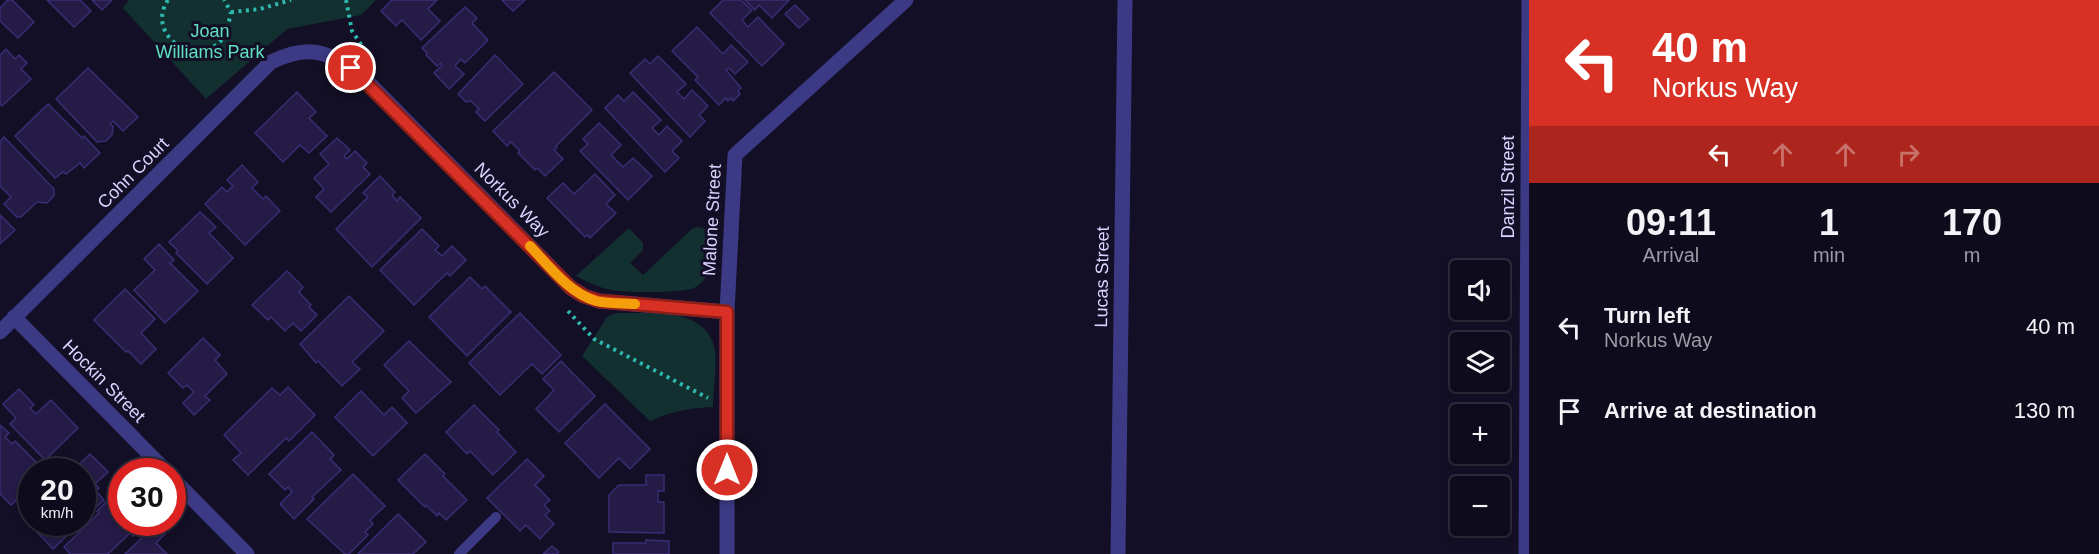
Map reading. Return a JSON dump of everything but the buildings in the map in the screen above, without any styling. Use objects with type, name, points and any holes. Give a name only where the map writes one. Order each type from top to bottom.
[{"type":"street","name":"Malone Street","points":[[727,554],[727,312],[735,155],[906,0]]},
{"type":"street","name":"Lucas Street","points":[[1119,554],[1125,0]]},
{"type":"street","name":"Danzil Street","points":[[1526,554],[1529,0]]},
{"type":"street","name":"Norkus Way","points":[[299,52],[313,51],[327,54],[351,68],[577,292],[599,301],[727,312]]},
{"type":"street","name":"Cohn Court","points":[[0,332],[271,62],[299,52]]},
{"type":"street","name":"Hockin Street","points":[[14,317],[153,458]]},
{"type":"street","points":[[186,492],[248,554]]},
{"type":"lane","points":[[459,554],[496,517]]},
{"type":"path","points":[[168,0],[163,9],[163,26],[167,36],[177,45],[189,51],[199,52],[217,45],[224,37],[231,12],[224,0]]},
{"type":"path","points":[[231,12],[260,9],[291,0]]},
{"type":"path","points":[[346,0],[352,30],[366,53],[351,68]]},
{"type":"path","points":[[560,303],[594,339],[727,407]]},
{"type":"green space","name":"Joan Williams Park","points":[[129,0],[376,0],[361,15],[287,29],[206,99],[123,8]]},
{"type":"green space","points":[[698,227],[708,231],[714,237],[716,255],[708,275],[694,288],[666,292],[618,291],[597,286],[576,276],[629,228],[643,243],[643,250],[630,263],[643,275],[693,228]]},
{"type":"green space","points":[[616,313],[675,315],[701,326],[710,336],[715,351],[713,407],[681,411],[650,421],[582,356],[607,317]]},
{"type":"slow traffic","points":[[530,246],[571,288],[584,296],[599,301],[635,304]]},
{"type":"route","points":[[351,68],[356,70],[571,288],[599,301],[727,312],[727,470]]}]
